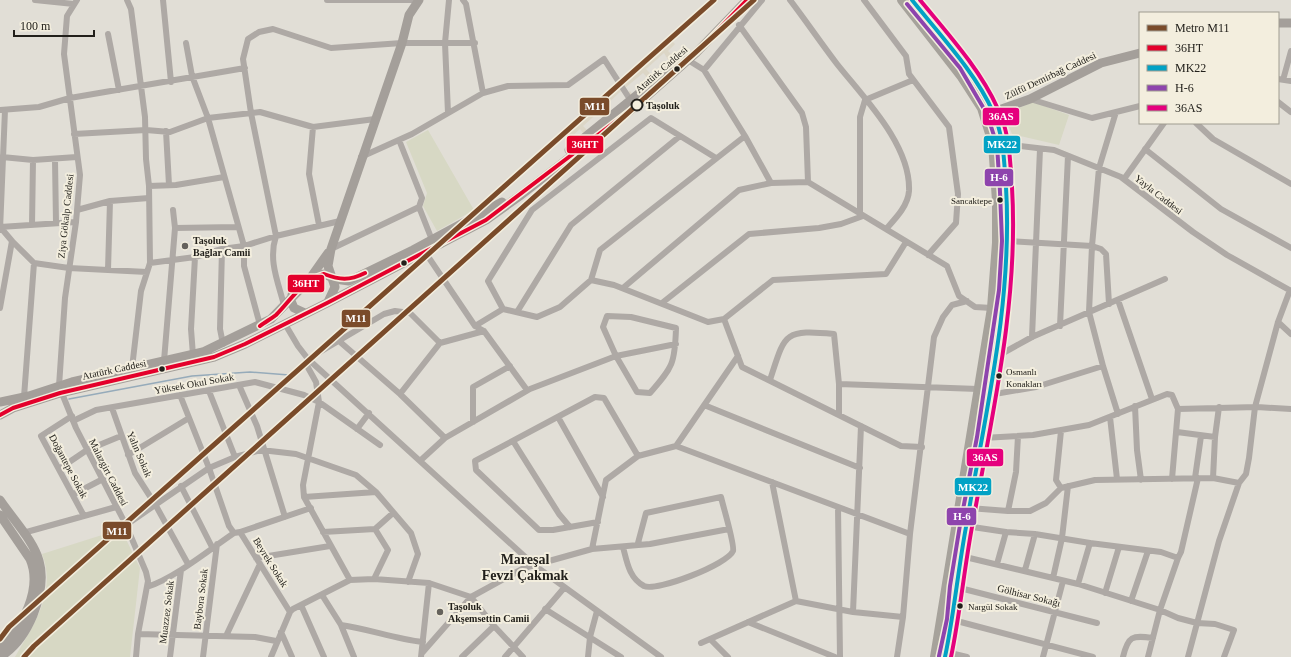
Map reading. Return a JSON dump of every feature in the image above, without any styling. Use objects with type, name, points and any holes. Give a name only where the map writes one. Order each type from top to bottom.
[{"type":"main road","points":[[328,302],[335,287],[328,266],[331,249],[361,157],[402,43],[409,15],[417,0]]},
{"type":"main road","name":"Atatürk Caddesi","points":[[0,415],[13,408],[59,390],[132,368],[193,355],[223,344],[271,319],[292,295],[309,280],[324,274],[333,278],[349,281],[432,240],[507,198],[686,58],[739,0]]},
{"type":"main road","name":"Atatürk Caddesi","points":[[0,402],[214,357],[245,344],[285,324],[486,220],[636,106],[747,0]]},
{"type":"main road","points":[[902,0],[967,83],[982,108],[991,136],[997,201],[997,250],[992,308],[935,657]]},
{"type":"main road","points":[[912,0],[965,65],[992,112],[1003,144],[1008,241],[1005,291],[983,438],[969,508],[956,586],[953,620],[945,654]]},
{"type":"main road","points":[[1279,23],[1291,23]]},
{"type":"main road","name":"Zülfü Demirbağ Caddesi","points":[[992,112],[1030,98],[1101,63],[1139,53]]},
{"type":"main road","points":[[309,280],[320,267],[331,249]]},
{"type":"main road","points":[[292,295],[291,301],[294,308],[305,313]]},
{"type":"main road","points":[[0,500],[23,533],[39,559],[42,568],[40,597],[29,626],[13,647],[8,657]]},
{"type":"main road","points":[[0,515],[30,559],[33,566],[35,579],[30,600],[22,621],[17,630],[0,649]]},
{"type":"main road","points":[[0,657],[13,647]]},
{"type":"street","points":[[35,0],[75,2]]},
{"type":"street","points":[[127,0],[131,9],[146,130],[146,159],[149,186],[150,263],[141,291],[132,368]]},
{"type":"street","points":[[164,0],[171,82]]},
{"type":"street","points":[[327,0],[417,0]]},
{"type":"street","points":[[448,113],[444,43],[449,0]]},
{"type":"street","points":[[463,0],[466,4],[475,43],[484,93]]},
{"type":"street","points":[[704,70],[739,25],[762,0]]},
{"type":"street","points":[[790,0],[865,100],[893,139],[900,152],[907,170],[909,192],[901,212],[886,229]]},
{"type":"street","points":[[864,0],[906,56],[909,74],[913,80],[949,127],[958,194],[956,223],[928,255]]},
{"type":"street","name":"Ziya Gökalp Caddesi","points":[[59,390],[65,298],[76,222],[80,175],[64,54],[67,16],[75,2]]},
{"type":"street","points":[[739,25],[802,113],[806,127],[808,182]]},
{"type":"street","points":[[284,305],[272,260],[272,247],[276,236],[251,113],[243,58],[248,39],[259,32],[273,29],[331,48],[402,43],[475,43]]},
{"type":"street","points":[[108,34],[119,90]]},
{"type":"street","points":[[186,43],[192,76],[208,118],[237,227],[244,246],[244,266],[260,325]]},
{"type":"street","points":[[1291,51],[1281,79],[1291,81]]},
{"type":"street","points":[[361,157],[399,140],[484,93],[508,86],[568,85],[604,58],[631,101]]},
{"type":"street","points":[[686,58],[704,70],[745,136],[771,183]]},
{"type":"street","points":[[147,272],[69,268],[34,263],[0,229],[2,110],[39,107],[70,98],[171,82],[192,76],[245,68]]},
{"type":"street","points":[[865,100],[913,80]]},
{"type":"street","points":[[1030,98],[1092,118],[1139,106]]},
{"type":"street","points":[[862,215],[858,152],[860,117],[865,100]]},
{"type":"street","points":[[1279,103],[1291,112]]},
{"type":"street","points":[[74,134],[146,130],[166,131],[208,118],[260,112],[313,127],[375,119]]},
{"type":"street","points":[[1116,112],[1099,168],[1092,246],[1090,312],[1103,366],[1118,414]]},
{"type":"street","points":[[504,309],[488,281],[532,210],[651,118],[716,158]]},
{"type":"street","points":[[1124,179],[1163,124]]},
{"type":"street","points":[[1197,124],[1213,139],[1291,184]]},
{"type":"street","points":[[313,127],[309,174],[319,226]]},
{"type":"street","points":[[166,131],[169,185]]},
{"type":"street","points":[[517,312],[571,225],[680,136]]},
{"type":"street","points":[[475,326],[504,309],[537,317],[560,307],[591,280],[600,250],[745,136]]},
{"type":"street","points":[[399,140],[422,198],[419,207],[432,240]]},
{"type":"street","name":"Yayla Caddesi","points":[[1003,144],[1054,150],[1124,179],[1210,244],[1291,290]]},
{"type":"street","points":[[1032,337],[1040,149]]},
{"type":"street","points":[[1145,149],[1221,209],[1291,248]]},
{"type":"street","points":[[1060,326],[1068,156]]},
{"type":"street","points":[[2,157],[33,160],[55,160],[77,157]]},
{"type":"street","points":[[32,225],[33,160]]},
{"type":"street","points":[[55,160],[56,223]]},
{"type":"street","points":[[149,186],[169,185],[224,177]]},
{"type":"street","points":[[623,288],[739,190],[771,183],[808,182],[946,266],[959,296],[974,307],[992,308]]},
{"type":"street","points":[[77,210],[110,201],[149,198]]},
{"type":"street","points":[[108,270],[110,201]]},
{"type":"street","points":[[331,249],[419,207]]},
{"type":"street","points":[[164,361],[175,228],[173,210]]},
{"type":"street","points":[[662,303],[749,234],[819,228],[841,224],[862,215]]},
{"type":"street","points":[[150,263],[195,257],[222,249],[244,246],[276,236],[340,221]]},
{"type":"street","points":[[0,229],[76,222]]},
{"type":"street","points":[[175,228],[237,227]]},
{"type":"street","points":[[0,308],[12,241]]},
{"type":"street","points":[[1008,241],[1092,246],[1101,249],[1106,254],[1109,304]]},
{"type":"street","points":[[591,280],[623,288],[708,322],[724,319],[773,280],[886,274],[906,242]]},
{"type":"street","points":[[222,249],[220,329],[223,344]]},
{"type":"street","points":[[425,252],[475,326],[484,331],[527,390]]},
{"type":"street","points":[[193,355],[191,329],[195,257]]},
{"type":"street","points":[[24,397],[34,263]]},
{"type":"street","points":[[994,358],[1032,337],[1165,279]]},
{"type":"street","points":[[1188,657],[1219,541],[1239,483],[1246,474],[1255,407],[1278,322],[1291,290]]},
{"type":"street","points":[[1118,300],[1152,398]]},
{"type":"street","points":[[897,657],[903,617],[910,534],[922,447],[927,386],[934,337],[943,317],[952,305],[967,301]]},
{"type":"street","points":[[350,580],[304,497],[303,485],[319,402],[316,382],[306,364],[308,358],[384,314],[395,311],[410,313],[440,343]]},
{"type":"street","points":[[607,316],[631,318],[676,328],[676,344],[674,359],[666,374],[650,393],[637,392],[616,356],[603,326],[607,316]]},
{"type":"street","points":[[724,319],[742,366],[901,446],[922,447]]},
{"type":"street","points":[[1278,322],[1291,334]]},
{"type":"street","points":[[285,324],[298,346],[308,358],[534,565],[661,657]]},
{"type":"street","points":[[400,394],[440,343],[484,331]]},
{"type":"street","points":[[770,380],[784,342],[792,335],[805,331],[834,334],[839,384],[839,415]]},
{"type":"street","points":[[339,340],[400,394],[445,438]]},
{"type":"street","points":[[421,460],[445,438],[527,390],[616,356],[676,344]]},
{"type":"street","points":[[676,446],[738,356]]},
{"type":"street","points":[[473,422],[473,387],[510,366]]},
{"type":"street","points":[[989,395],[1036,387],[1103,366]]},
{"type":"street","name":"Yüksek Okul Sokak","points":[[72,419],[96,410],[255,382],[304,395],[319,402],[380,445]]},
{"type":"street","points":[[839,384],[978,389]]},
{"type":"street","points":[[238,385],[257,426],[285,517]]},
{"type":"street","name":"Malazgirt Caddesi","points":[[59,390],[87,450],[126,525],[146,572],[147,587],[138,634],[136,657]]},
{"type":"street","points":[[209,391],[235,457]]},
{"type":"street","points":[[983,438],[1061,431],[1088,425],[1118,414],[1152,398],[1167,394],[1172,395],[1178,409],[1172,479]]},
{"type":"street","name":"Beyrek Sokak","points":[[180,395],[209,468],[229,526],[237,533],[256,558],[290,612]]},
{"type":"street","points":[[598,522],[540,530],[476,470],[475,461],[595,397],[604,398],[638,456]]},
{"type":"street","points":[[704,405],[860,468]]},
{"type":"street","points":[[1135,406],[1137,450],[1141,480]]},
{"type":"street","points":[[1178,409],[1219,407],[1291,409]]},
{"type":"street","points":[[1213,478],[1215,437],[1219,407]]},
{"type":"street","name":"Yalın Sokak","points":[[112,408],[135,473],[155,504]]},
{"type":"street","points":[[357,429],[368,413]]},
{"type":"street","points":[[558,417],[603,497]]},
{"type":"street","points":[[1110,417],[1117,479]]},
{"type":"street","points":[[128,455],[189,418]]},
{"type":"street","name":"Doğantepe Sokak","points":[[72,419],[41,436],[74,494],[84,516]]},
{"type":"street","points":[[853,612],[861,426]]},
{"type":"street","points":[[1061,431],[1056,480],[1061,488]]},
{"type":"street","points":[[1177,432],[1215,437]]},
{"type":"street","points":[[59,470],[87,450],[121,436]]},
{"type":"street","points":[[1008,511],[1016,472],[1018,436]]},
{"type":"street","points":[[1148,657],[1160,610],[1181,552],[1196,478],[1202,436]]},
{"type":"street","points":[[513,441],[559,514],[570,527]]},
{"type":"street","points":[[592,548],[606,480],[638,456],[676,446],[910,534]]},
{"type":"street","points":[[126,525],[209,468],[235,457],[264,451],[296,454],[356,475],[376,492],[411,534],[418,554],[408,582]]},
{"type":"street","points":[[969,508],[1025,512],[1039,508],[1061,488],[1095,480],[1213,478],[1239,483]]},
{"type":"street","points":[[74,494],[103,479]]},
{"type":"street","points":[[772,482],[796,601]]},
{"type":"street","points":[[181,486],[215,546]]},
{"type":"street","points":[[1053,578],[1062,538],[1068,486]]},
{"type":"street","points":[[304,497],[376,492]]},
{"type":"street","points":[[622,547],[630,572],[636,580],[646,587],[663,586],[714,565],[730,556],[734,546],[721,497],[646,513],[638,543]]},
{"type":"street","points":[[155,504],[188,564]]},
{"type":"street","points":[[23,533],[116,507]]},
{"type":"street","points":[[838,507],[840,657]]},
{"type":"street","points":[[147,587],[157,584],[181,570],[215,546],[237,533],[310,508]]},
{"type":"street","points":[[323,532],[375,529],[393,512]]},
{"type":"street","points":[[966,526],[1148,550],[1161,552],[1178,558]]},
{"type":"street","points":[[374,579],[388,550],[387,546],[375,529]]},
{"type":"street","points":[[421,655],[471,597],[524,568],[543,564],[592,548],[622,547],[638,543],[650,544],[729,529]]},
{"type":"street","points":[[997,564],[1006,532]]},
{"type":"street","points":[[1025,570],[1035,534]]},
{"type":"street","points":[[1078,584],[1090,543]]},
{"type":"street","name":"Baybora Sokak","points":[[203,657],[215,546]]},
{"type":"street","points":[[256,558],[330,546]]},
{"type":"street","points":[[1105,594],[1119,547]]},
{"type":"street","points":[[1131,601],[1148,550]]},
{"type":"street","points":[[961,556],[1025,570],[1078,584],[1197,623],[1215,624],[1234,630],[1224,657]]},
{"type":"street","points":[[226,636],[260,564]]},
{"type":"street","name":"Muazzez Sokak","points":[[170,657],[181,570]]},
{"type":"street","points":[[271,657],[276,641],[290,612],[350,580],[374,579],[429,583],[471,597],[494,626],[523,657]]},
{"type":"street","points":[[1043,657],[1063,581]]},
{"type":"street","points":[[421,655],[429,583]]},
{"type":"street","name":"Gölhisar Sokağı","points":[[956,586],[1097,623]]},
{"type":"street","points":[[505,657],[564,588]]},
{"type":"street","points":[[322,594],[341,625],[354,657]]},
{"type":"street","points":[[701,643],[796,601],[853,612],[903,617]]},
{"type":"street","points":[[301,605],[324,657]]},
{"type":"street","points":[[545,609],[622,657]]},
{"type":"street","points":[[588,657],[590,637],[597,611]]},
{"type":"street","points":[[953,620],[1093,657]]},
{"type":"street","points":[[748,622],[835,657]]},
{"type":"street","points":[[341,625],[407,640],[423,642]]},
{"type":"street","points":[[462,657],[494,626]]},
{"type":"street","points":[[281,632],[292,657]]},
{"type":"street","points":[[138,634],[226,636],[276,641]]},
{"type":"street","points":[[1123,657],[1126,644],[1130,639],[1139,636],[1153,638]]},
{"type":"street","points":[[710,639],[728,657]]},
{"type":"street","points":[[945,654],[967,657]]},
{"type":"shaded area","points":[[672,41],[675,44],[668,51],[671,54],[673,52],[677,60],[683,54],[686,57],[581,151],[583,133],[580,129],[570,138],[567,134]],"holes":[[[664,53],[669,61],[671,60],[673,63],[655,79],[646,69]],[[643,73],[652,82],[632,94],[625,88]],[[621,91],[627,99],[613,117],[604,107]],[[601,110],[610,120],[587,130],[583,126]]]},
{"type":"green space","points":[[1033,102],[1069,115],[1059,145],[1012,134],[1007,122],[1008,113]]},
{"type":"green space","points":[[428,130],[474,210],[437,231],[423,206],[427,193],[406,142]]},
{"type":"green space","points":[[121,529],[140,568],[130,657],[15,657],[36,620],[45,594],[47,581],[46,568],[42,554]]},
{"type":"waterway","points":[[69,399],[192,376],[250,372],[289,375]]},
{"type":"metro line","name":"M11","points":[[0,639],[9,627],[714,0]]},
{"type":"metro line","name":"M11","points":[[24,657],[34,646],[754,0]]},
{"type":"transit line","name":"36HT","points":[[0,415],[13,408],[60,393],[214,357],[245,344],[327,303],[486,220],[636,106],[696,53],[747,0]]},
{"type":"transit line","name":"MK22","points":[[912,0],[967,68],[986,97],[997,121],[1003,149],[1006,187],[1007,230],[1005,273],[996,358],[963,543],[945,657]]},
{"type":"transit line","name":"36AS","points":[[920,0],[973,66],[991,94],[1005,128],[1010,157],[1012,187],[1012,273],[1008,316],[951,657]]},
{"type":"transit line","name":"H-6","points":[[907,4],[960,68],[987,114],[997,145],[1000,192],[1002,241],[999,290],[977,437],[960,525],[950,586],[947,619],[939,656]]},
{"type":"transit line","name":"36HT","points":[[260,326],[276,315],[297,291],[316,277],[324,274],[335,278],[344,279],[365,273]]},
{"type":"place","name":"Taşoluk","points":[[637,105]]},
{"type":"place","name":"Sancaktepe","points":[[1000,200]]},
{"type":"place","name":"Taşoluk Bağlar Camii","points":[[185,246]]},
{"type":"place","name":"Osmanlı Konakları","points":[[999,376]]},
{"type":"place","name":"Nargül Sokak","points":[[960,606]]},
{"type":"place","name":"Taşoluk Akşemsettin Camii","points":[[440,612]]},
{"type":"district","name":"Mareşal Fevzi Çakmak","points":[[525,568]]}]
